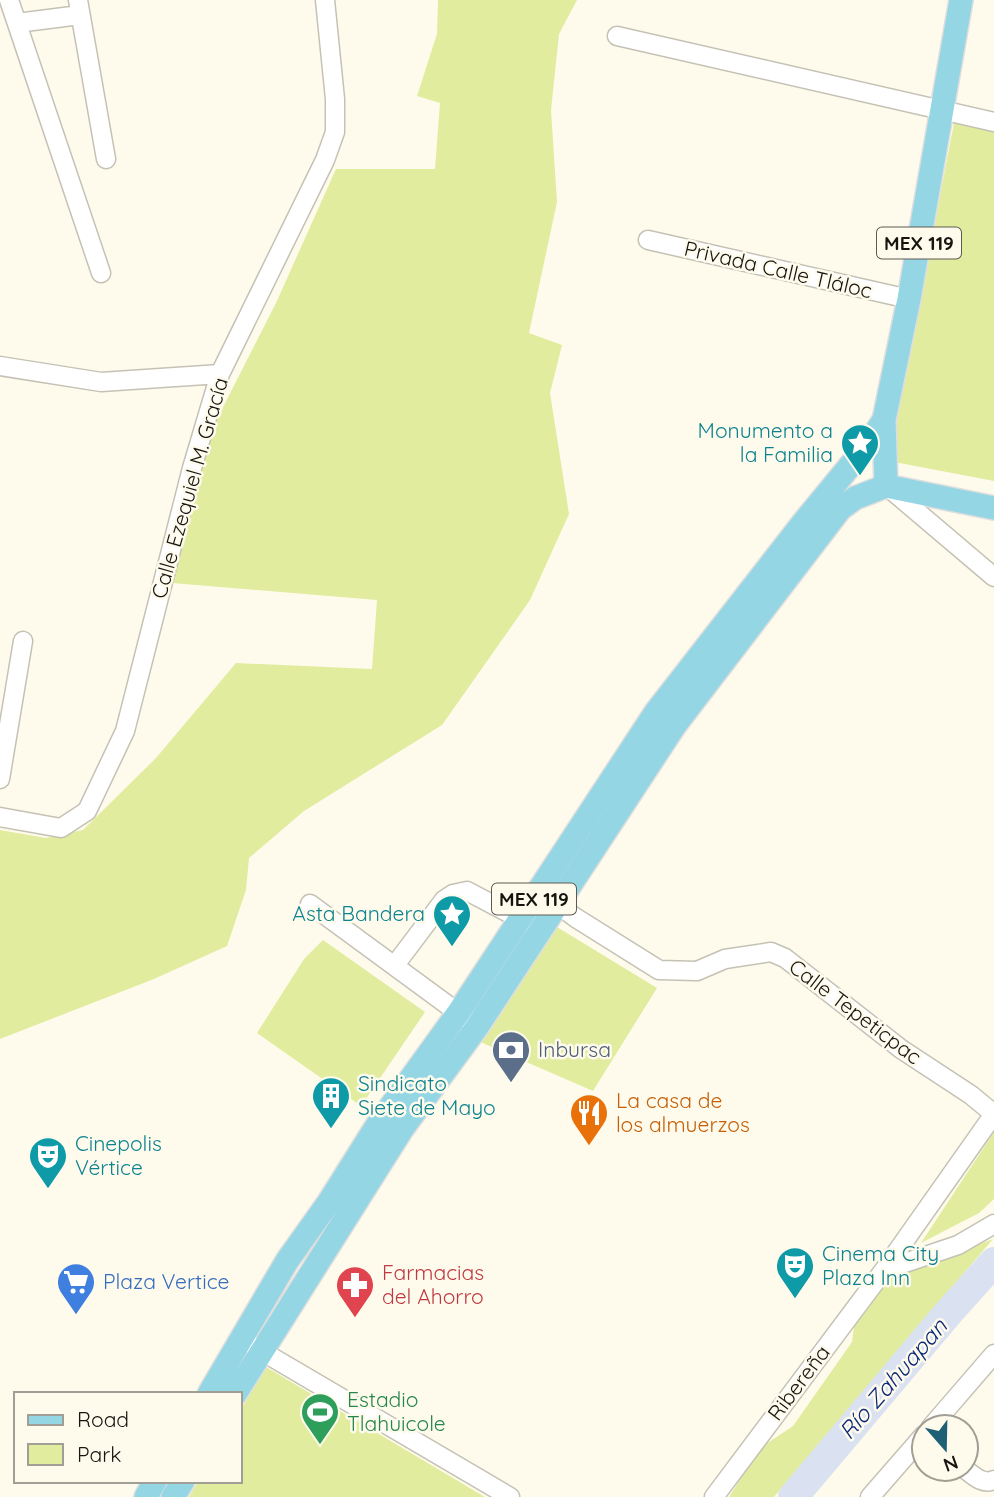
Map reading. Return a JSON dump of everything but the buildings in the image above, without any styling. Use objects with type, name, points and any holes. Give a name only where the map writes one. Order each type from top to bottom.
[{"type":"main road","name":"MEX 119","points":[[531,924],[557,904],[666,719],[840,509],[855,498],[887,486],[884,420],[909,299],[961,0]]},
{"type":"main road","name":"MEX 119","points":[[236,1392],[251,1345],[287,1261],[325,1209],[378,1124],[468,1019],[666,719],[803,523],[868,444],[884,420]]},
{"type":"main road","points":[[887,486],[994,508]]},
{"type":"main road","name":"MEX 119","points":[[211,1392],[251,1345]]},
{"type":"street","points":[[9,0],[101,273]]},
{"type":"street","name":"Calle Ezequiel M. Gracía","points":[[0,817],[61,828],[87,811],[125,731],[192,468],[220,374],[325,160],[335,132],[335,99],[325,0]]},
{"type":"street","points":[[18,23],[79,8],[106,159]]},
{"type":"street","points":[[617,36],[994,122]]},
{"type":"street","name":"Privada Calle Tláloc","points":[[648,240],[909,299]]},
{"type":"street","points":[[0,366],[101,382],[220,374]]},
{"type":"street","points":[[887,486],[994,577]]},
{"type":"street","points":[[0,779],[23,641]]},
{"type":"street","points":[[395,965],[444,901],[453,894],[467,891],[531,924]]},
{"type":"street","points":[[310,904],[468,1019]]},
{"type":"street","name":"Calle Tepeticpac","points":[[557,904],[659,970],[698,971],[725,959],[771,952],[785,958],[901,1049],[971,1095],[994,1114]]},
{"type":"street","name":"Ribereña","points":[[714,1497],[884,1270],[994,1114]]},
{"type":"street","points":[[884,1270],[958,1245],[994,1224]]},
{"type":"street","points":[[251,1345],[510,1497]]},
{"type":"street","points":[[943,1413],[994,1354]]},
{"type":"street","points":[[870,1497],[910,1452]]},
{"type":"green space","points":[[438,0],[577,0],[559,34],[551,110],[557,202],[529,333],[562,345],[550,393],[569,514],[530,600],[442,725],[304,811],[249,858],[246,890],[227,946],[154,979],[0,1039],[0,830],[46,838],[83,830],[156,758],[236,663],[372,669],[377,600],[172,583],[215,423],[276,303],[336,169],[435,169],[440,103],[417,96],[437,34]]},
{"type":"green space","points":[[954,123],[994,130],[994,481],[889,461]]},
{"type":"green space","points":[[552,924],[657,988],[593,1091],[478,1041]]},
{"type":"green space","points":[[323,940],[425,1012],[361,1106],[257,1033],[304,959]]},
{"type":"green space","points":[[994,1132],[994,1199],[979,1213],[921,1243]]},
{"type":"green space","points":[[993,1239],[774,1497],[729,1497],[760,1448],[793,1426],[852,1342],[855,1319],[877,1283]]},
{"type":"green space","name":"Estadio Tlahuicole","points":[[266,1367],[485,1497],[189,1497],[197,1483],[242,1483],[242,1408]]},
{"type":"waterway","name":"Río Zahuapan","points":[[793,1497],[994,1262]]},
{"type":"place","name":"Monumento a la Familia","points":[[860,477]]},
{"type":"place","name":"Asta Bandera","points":[[452,948]]},
{"type":"place","name":"Inbursa","points":[[511,1084]]},
{"type":"place","name":"Sindicato Siete de Mayo","points":[[331,1130]]},
{"type":"place","name":"La casa de los almuerzos","points":[[589,1147]]},
{"type":"place","name":"Cinepolis Vértice","points":[[48,1190]]},
{"type":"place","name":"Cinema City Plaza Inn","points":[[795,1300]]},
{"type":"place","name":"Plaza Vertice","points":[[76,1316]]},
{"type":"place","name":"Farmacias del Ahorro","points":[[355,1319]]},
{"type":"place","name":"Estadio Tlahuicole","points":[[320,1446]]}]
